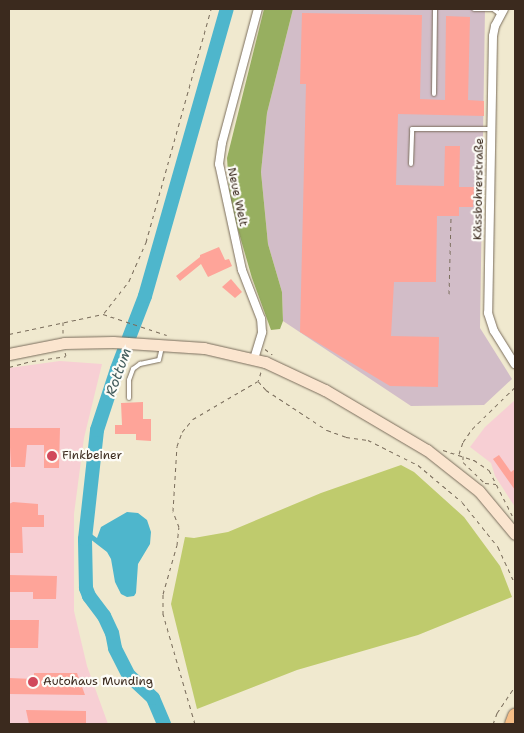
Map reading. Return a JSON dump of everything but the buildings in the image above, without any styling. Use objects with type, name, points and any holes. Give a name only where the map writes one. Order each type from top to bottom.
[{"type":"highway","points":[[512,724],[515,716]]},
{"type":"main road","points":[[9,354],[64,343],[113,342],[204,348],[259,360],[325,390],[427,450],[473,486],[515,534]]},
{"type":"street","name":"Neue Welt","points":[[258,9],[222,143],[219,164],[242,270],[262,319],[259,360]]},
{"type":"street","name":"Kässbohrerstraße","points":[[503,12],[493,36],[488,313],[494,331],[515,364]]},
{"type":"lane","points":[[434,94],[436,9]]},
{"type":"lane","points":[[474,9],[493,9],[503,12]]},
{"type":"lane","points":[[411,164],[412,129],[491,129]]},
{"type":"lane","points":[[129,398],[129,380],[133,368],[140,364],[159,360],[163,344]]},
{"type":"path","points":[[103,314],[129,281],[146,242],[211,9]]},
{"type":"path","points":[[449,294],[450,216]]},
{"type":"path","points":[[9,334],[103,314],[144,329]]},
{"type":"path","points":[[9,368],[32,361],[66,356],[63,322]]},
{"type":"path","points":[[259,360],[258,381],[266,390],[327,430],[346,438],[368,440],[418,465],[462,502],[498,547],[515,584]]},
{"type":"path","points":[[195,724],[163,614],[163,594],[177,545],[178,527],[173,511],[177,446],[182,432],[193,419],[258,381]]},
{"type":"path","points":[[459,454],[463,442],[472,429],[515,387]]},
{"type":"path","points":[[463,456],[463,462],[485,483],[497,484]]},
{"type":"path","points":[[493,724],[497,712],[515,686]]},
{"type":"shaded area","points":[[293,9],[485,9],[480,328],[512,379],[484,405],[411,406],[283,321],[282,292],[268,244],[261,172],[267,113]]},
{"type":"shaded area","points":[[60,361],[102,364],[84,438],[74,514],[74,611],[87,666],[108,724],[9,724],[9,368]]},
{"type":"shaded area","points":[[515,400],[515,507],[495,476],[491,463],[470,447],[485,427]]},
{"type":"green space","points":[[264,9],[293,9],[267,113],[261,172],[268,244],[282,292],[283,321],[280,329],[271,330],[252,278],[230,202],[227,158]]},
{"type":"green space","points":[[401,465],[414,472],[464,517],[500,566],[512,597],[418,635],[297,670],[197,709],[171,604],[185,537],[194,538],[228,532],[321,493]]},
{"type":"water","points":[[127,512],[138,513],[147,520],[151,532],[150,544],[138,564],[136,593],[134,596],[127,597],[121,594],[115,582],[111,559],[107,552],[85,535],[86,530],[97,538],[101,527]]},
{"type":"waterway","name":"Rottum","points":[[164,724],[153,698],[129,676],[115,648],[112,633],[104,616],[89,596],[86,588],[85,539],[97,430],[117,369],[145,296],[227,9]]},
{"type":"place","name":"Finkbeiner","points":[[52,456]]},
{"type":"place","name":"Autohaus Munding","points":[[33,682]]}]
